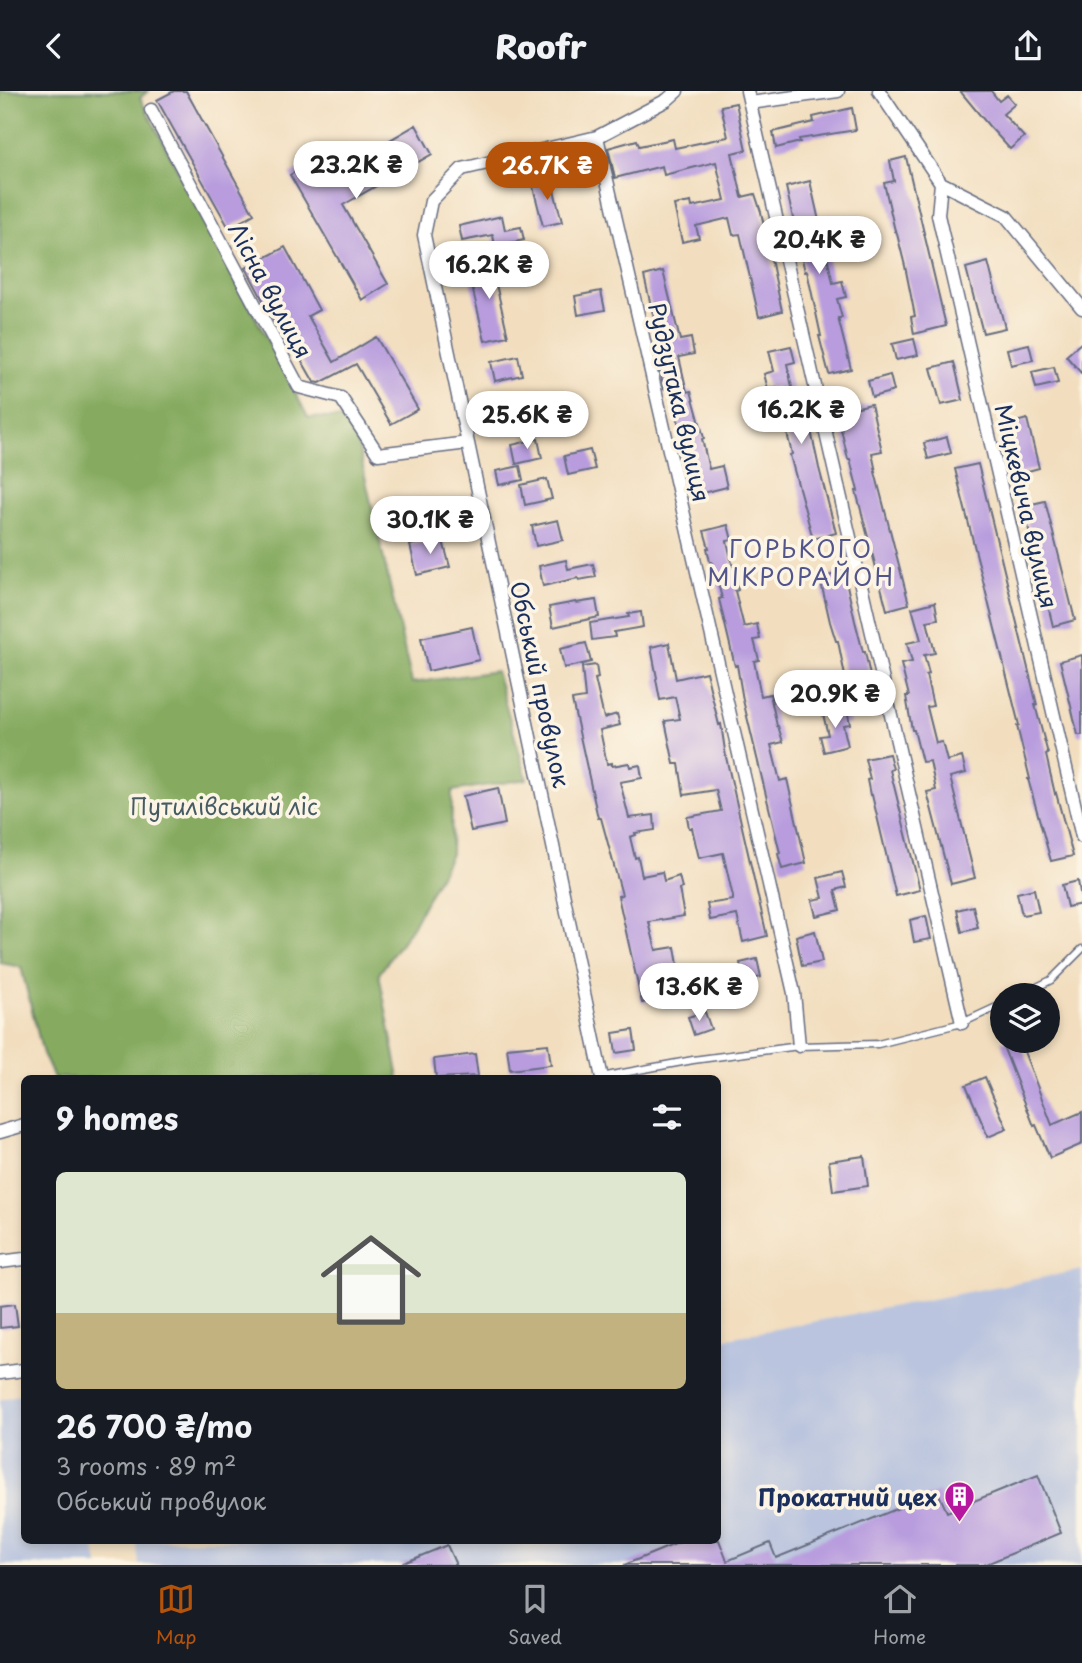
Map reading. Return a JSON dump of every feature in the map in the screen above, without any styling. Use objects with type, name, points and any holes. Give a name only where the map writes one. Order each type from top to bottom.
[{"type":"street","name":"Обський провулок","points":[[601,1075],[424,235],[431,201],[462,169],[597,137],[667,100],[677,91]]},
{"type":"street","points":[[838,91],[749,97],[961,1023]]},
{"type":"street","points":[[879,91],[941,183],[1006,216],[1082,308]]},
{"type":"street","name":"Лісна вулиця","points":[[151,110],[299,387],[341,398],[378,454],[468,443]]},
{"type":"street","name":"Рудзутака вулиця","points":[[597,137],[794,993],[799,1046]]},
{"type":"street","name":"Міцкевича вулиця","points":[[941,183],[938,215],[1082,837]]},
{"type":"street","points":[[0,1132],[21,1126]]},
{"type":"street","points":[[0,1262],[21,1259]]},
{"type":"street","points":[[0,1373],[21,1370]]},
{"type":"lane","points":[[1045,983],[1082,949]]},
{"type":"lane","points":[[612,1075],[693,1060],[799,1046],[878,1044],[961,1023],[990,1009]]},
{"type":"shaded area","points":[[1082,1270],[1082,1565],[139,1565],[136,1544],[721,1544],[721,1339]]},
{"type":"shaded area","points":[[21,1394],[21,1544],[95,1544],[98,1565],[0,1565],[0,1400]]},
{"type":"green space","name":"Путилівський ліс","points":[[0,91],[148,91],[140,98],[308,417],[352,419],[412,683],[496,671],[527,779],[452,791],[451,854],[412,927],[379,974],[398,1075],[53,1075],[43,1054],[21,967],[0,963]]},
{"type":"building","points":[[174,91],[186,91],[254,214],[229,228],[157,100]]},
{"type":"building","points":[[960,91],[991,91],[999,101],[1007,95],[1015,104],[1003,114],[1024,137],[1010,149]]},
{"type":"building","points":[[736,103],[746,150],[732,153],[742,197],[755,194],[761,212],[782,311],[759,317],[740,234],[733,235],[729,218],[696,226],[699,238],[682,242],[674,205],[691,202],[692,207],[725,200],[716,162],[664,175],[662,166],[615,178],[608,148],[637,140],[639,146],[673,139],[675,148],[728,137],[721,106]]},
{"type":"building","points":[[852,108],[856,130],[799,139],[800,142],[776,148],[773,132],[814,122],[813,117]]},
{"type":"building","points":[[416,125],[432,154],[343,205],[388,284],[362,300],[290,175],[317,160],[325,173],[363,152],[364,155]]},
{"type":"building","points":[[906,157],[946,326],[914,334],[911,317],[915,316],[884,183],[894,181],[890,161]]},
{"type":"building","points":[[551,178],[562,222],[543,226],[532,183]]},
{"type":"building","points":[[810,181],[833,283],[842,281],[846,297],[837,299],[842,318],[838,318],[851,369],[829,374],[786,187]]},
{"type":"building","points":[[502,216],[505,230],[521,227],[524,240],[495,246],[493,235],[462,241],[459,226]]},
{"type":"building","points":[[285,247],[319,310],[308,316],[334,362],[376,337],[418,409],[391,424],[356,364],[320,383],[314,382],[294,347],[289,349],[246,268]]},
{"type":"building","points":[[498,262],[502,278],[495,280],[508,336],[485,341],[468,270]]},
{"type":"building","points":[[988,262],[1005,328],[983,333],[966,268]]},
{"type":"building","points":[[663,271],[680,340],[691,338],[694,354],[679,357],[687,392],[691,391],[704,438],[702,439],[709,469],[722,466],[727,487],[694,495],[676,410],[669,388],[664,389],[660,371],[665,370],[644,276]]},
{"type":"building","points":[[601,291],[605,310],[578,315],[575,296]]},
{"type":"building","points":[[914,339],[918,355],[896,360],[892,344]]},
{"type":"building","points":[[1082,342],[1082,374],[1066,356]]},
{"type":"building","points":[[1029,344],[1033,360],[1011,365],[1007,349]]},
{"type":"building","points":[[791,346],[795,362],[787,364],[795,401],[804,398],[836,533],[813,539],[790,455],[792,454],[776,387],[768,389],[764,374],[774,371],[769,351]]},
{"type":"building","points":[[518,356],[522,375],[495,381],[491,362]]},
{"type":"building","points":[[954,362],[963,400],[941,405],[931,368]]},
{"type":"building","points":[[1054,367],[1058,383],[1036,388],[1032,372]]},
{"type":"building","points":[[890,375],[894,391],[872,397],[868,381]]},
{"type":"building","points":[[527,396],[531,416],[505,422],[501,402]]},
{"type":"building","points":[[871,404],[882,451],[872,453],[875,472],[909,604],[887,610],[837,412]]},
{"type":"building","points":[[1027,419],[1039,468],[1017,474],[1005,425]]},
{"type":"building","points":[[947,437],[951,453],[928,459],[924,443]]},
{"type":"building","points":[[538,439],[542,458],[516,464],[512,445]]},
{"type":"building","points":[[590,450],[595,469],[568,475],[564,456]]},
{"type":"building","points":[[978,464],[1037,705],[1055,794],[1073,856],[1051,861],[1028,779],[1017,726],[1019,725],[955,469]]},
{"type":"building","points":[[520,466],[523,480],[499,485],[496,471]]},
{"type":"building","points":[[547,479],[552,499],[525,505],[521,485]]},
{"type":"building","points":[[1045,501],[1075,620],[1053,626],[1023,506]]},
{"type":"building","points":[[558,520],[563,540],[536,546],[532,526]]},
{"type":"building","points":[[728,525],[732,540],[727,541],[738,590],[735,591],[744,627],[757,624],[760,639],[754,640],[759,660],[754,661],[761,696],[770,694],[783,742],[771,745],[780,781],[787,779],[806,863],[782,869],[737,665],[735,666],[719,599],[722,598],[710,562],[704,531]]},
{"type":"building","points":[[442,537],[450,567],[417,575],[410,545]]},
{"type":"building","points":[[566,560],[568,569],[593,564],[596,577],[543,586],[539,566]]},
{"type":"building","points":[[844,572],[872,685],[848,691],[838,641],[830,622],[820,578]]},
{"type":"building","points":[[596,600],[599,617],[553,627],[549,607]]},
{"type":"building","points":[[935,602],[938,619],[927,621],[935,653],[924,655],[933,706],[927,707],[936,743],[942,742],[947,761],[962,757],[966,773],[950,777],[975,878],[951,884],[927,792],[936,790],[930,761],[922,762],[912,730],[906,696],[909,696],[901,664],[912,662],[907,643],[921,640],[912,608]]},
{"type":"building","points":[[641,612],[643,627],[614,632],[615,637],[592,640],[590,623],[629,617],[628,614]]},
{"type":"building","points":[[472,627],[479,660],[428,671],[421,638]]},
{"type":"building","points":[[586,643],[591,662],[564,668],[560,649]]},
{"type":"building","points":[[669,643],[676,679],[706,672],[719,725],[721,724],[726,757],[767,936],[743,942],[737,915],[710,920],[707,904],[733,900],[733,897],[723,853],[699,858],[687,817],[721,811],[716,790],[684,795],[679,764],[674,764],[665,721],[680,719],[675,697],[660,700],[651,647]]},
{"type":"building","points":[[1082,655],[1082,735],[1078,735],[1060,661]]},
{"type":"building","points":[[596,665],[598,678],[595,679],[604,718],[617,714],[620,725],[600,730],[607,764],[612,763],[612,766],[629,763],[630,767],[640,765],[642,778],[620,782],[629,818],[654,815],[655,830],[635,833],[636,835],[630,837],[635,858],[638,857],[642,876],[662,872],[664,881],[679,876],[682,888],[679,889],[684,916],[649,922],[656,950],[675,947],[680,977],[674,978],[675,981],[663,983],[666,997],[642,1003],[618,896],[622,895],[601,818],[598,818],[572,700],[585,698],[582,667]]},
{"type":"building","points":[[847,709],[850,724],[843,725],[848,746],[824,752],[820,736],[828,735],[823,714]]},
{"type":"building","points":[[889,754],[893,769],[890,770],[920,890],[896,896],[870,795],[867,780],[870,779],[865,759]]},
{"type":"building","points":[[498,788],[505,824],[471,831],[463,796]]},
{"type":"building","points":[[842,872],[846,887],[835,890],[840,910],[816,916],[812,900],[823,898],[818,878]]},
{"type":"building","points":[[1078,881],[1082,904],[1067,907],[1062,885]]},
{"type":"building","points":[[1034,889],[1039,912],[1022,915],[1017,893]]},
{"type":"building","points":[[973,906],[978,928],[962,932],[957,910]]},
{"type":"building","points":[[926,916],[931,939],[914,942],[910,920]]},
{"type":"building","points":[[815,931],[822,962],[802,966],[796,936]]},
{"type":"building","points":[[757,959],[761,977],[744,981],[740,963]]},
{"type":"building","points":[[705,1012],[711,1029],[694,1035],[688,1017]]},
{"type":"building","points":[[633,1030],[636,1050],[616,1053],[613,1033]]},
{"type":"building","points":[[548,1044],[551,1065],[510,1070],[507,1048]]},
{"type":"building","points":[[1006,1053],[1025,1053],[1052,1125],[1082,1112],[1082,1144],[1050,1158],[1036,1125],[1034,1126]]},
{"type":"building","points":[[475,1054],[478,1075],[436,1075],[434,1059]]},
{"type":"building","points":[[985,1077],[1007,1129],[988,1137],[966,1085]]},
{"type":"building","points":[[864,1156],[868,1186],[833,1191],[829,1161]]},
{"type":"building","points":[[15,1304],[18,1326],[0,1328],[0,1306]]},
{"type":"building","name":"Прокатний цех","points":[[1038,1475],[1061,1533],[984,1565],[624,1565],[675,1544],[721,1544],[727,1561],[770,1543],[776,1558],[938,1492],[947,1512]]},
{"type":"building","points":[[447,1545],[456,1565],[399,1565]]},
{"type":"place","name":"Прокатний цех","points":[[960,1523]]},
{"type":"district","name":"ГОРЬКОГО МІКРОРАЙОН","points":[[801,562]]}]
